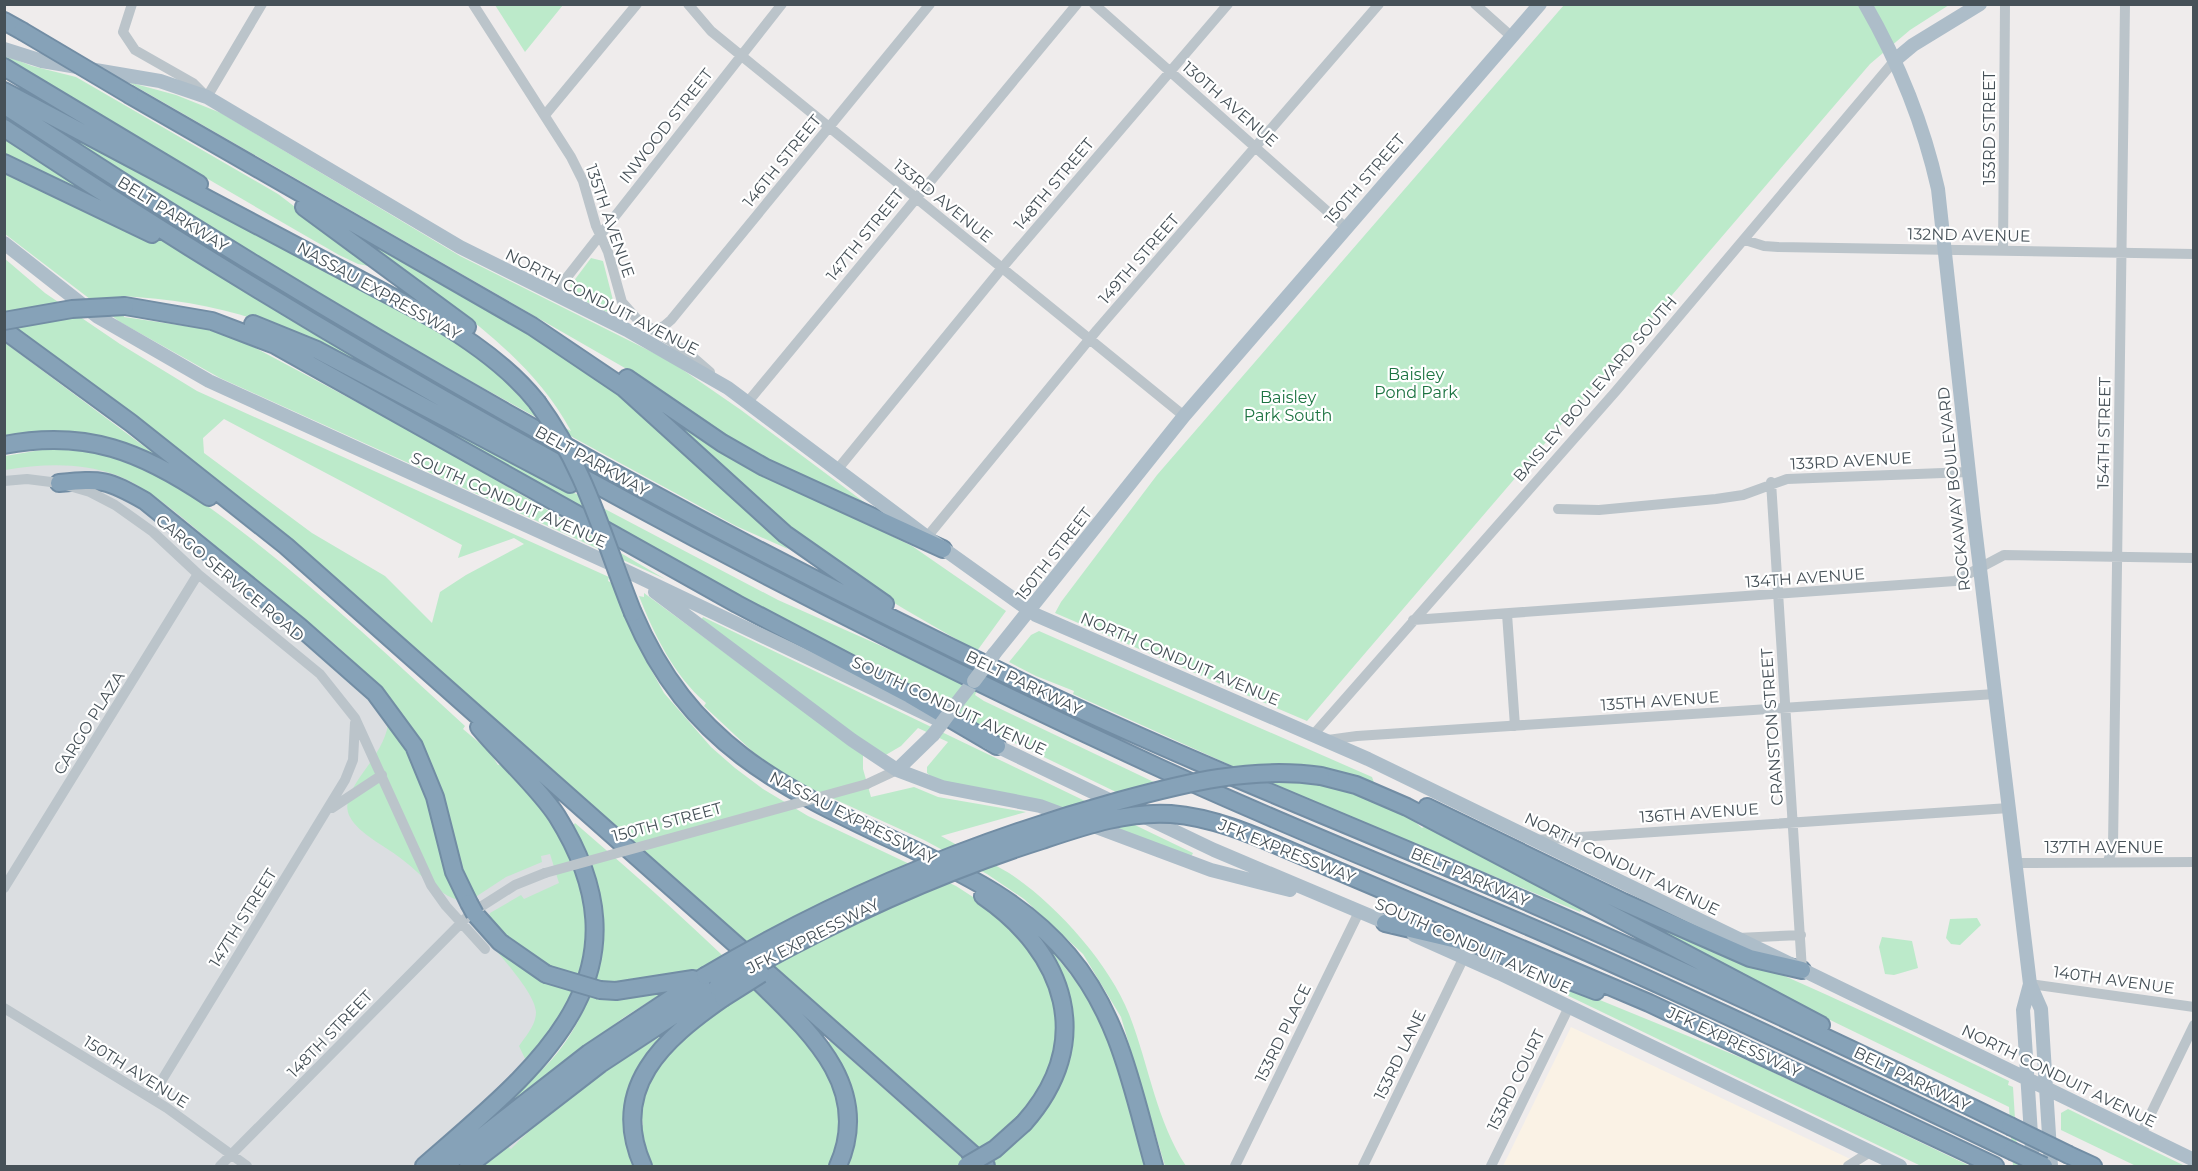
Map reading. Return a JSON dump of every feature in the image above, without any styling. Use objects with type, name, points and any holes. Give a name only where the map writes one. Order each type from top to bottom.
[{"type":"highway","points":[[4,21],[220,149],[532,326],[611,368],[757,463],[943,549]]},
{"type":"highway","points":[[4,67],[138,145],[282,238]]},
{"type":"highway","points":[[4,91],[282,238]]},
{"type":"highway","name":"BELT PARKWAY","points":[[4,105],[215,241],[474,395],[705,522],[956,650],[1138,736],[1594,931],[1915,1080],[2093,1167]]},
{"type":"highway","name":"BELT PARKWAY","points":[[4,128],[209,260],[499,431],[765,575],[947,667],[1163,770],[1628,970],[2044,1167]]},
{"type":"highway","points":[[220,149],[467,327],[504,360],[526,388]]},
{"type":"highway","points":[[4,163],[86,204],[209,260]]},
{"type":"highway","name":"NASSAU EXPRESSWAY","points":[[282,238],[450,328],[487,353],[526,388],[557,429],[582,475],[633,613],[648,644],[672,683],[693,711],[731,748],[791,790],[1001,895],[1030,917],[1068,956],[1095,993],[1116,1034],[1128,1068],[1154,1167]]},
{"type":"highway","points":[[125,306],[212,321],[275,345],[737,604],[910,695],[997,746]]},
{"type":"highway","points":[[4,321],[52,311],[125,306],[173,306],[248,322],[296,340],[644,523],[765,575]]},
{"type":"highway","points":[[532,326],[595,366],[636,398],[800,546],[956,650]]},
{"type":"highway","points":[[4,330],[124,418],[286,546],[986,1167]]},
{"type":"highway","points":[[4,445],[60,439],[120,448],[171,472],[286,546]]},
{"type":"highway","points":[[59,483],[99,479],[117,485],[145,501],[300,627],[375,693],[414,746],[435,797],[454,872],[475,914],[500,942],[546,974],[600,990],[715,987]]},
{"type":"highway","points":[[424,1167],[512,1088],[564,1028],[580,999],[592,949],[594,921],[586,872],[556,814],[435,677]]},
{"type":"highway","name":"JFK EXPRESSWAY","points":[[468,1167],[600,1064],[715,987],[773,938],[870,890],[952,855],[1037,825],[1141,795],[1217,778],[1267,772],[1351,777],[1373,783],[1523,860]]},
{"type":"highway","points":[[584,809],[762,985],[830,1059],[840,1077],[848,1107],[847,1139],[838,1167]]},
{"type":"highway","name":"JFK EXPRESSWAY","points":[[444,1167],[589,1053],[820,930],[889,898],[1031,843],[1134,815],[1169,814],[1213,821],[1558,963],[1756,1052],[1995,1167]]},
{"type":"highway","points":[[888,838],[992,902],[1026,932],[1051,967],[1064,1009],[1063,1046],[1050,1088],[1024,1123],[995,1149],[966,1167]]},
{"type":"highway","points":[[1523,860],[1795,1010],[1915,1080]]},
{"type":"highway","points":[[1523,860],[1750,958],[1802,970]]},
{"type":"highway","points":[[1385,923],[1474,944],[1756,1052]]},
{"type":"highway","points":[[643,1167],[636,1149],[633,1126],[634,1104],[644,1073],[666,1043],[715,987]]},
{"type":"main road","name":"150TH STREET","points":[[897,770],[933,735],[994,654],[1184,416],[1540,4]]},
{"type":"main road","name":"ROCKAWAY BOULEVARD","points":[[1865,4],[1895,60],[1927,141],[1938,189],[1979,569],[2030,984],[2041,1010],[2051,1167]]},
{"type":"main road","points":[[1895,60],[1913,45],[1980,4]]},
{"type":"main road","name":"NORTH CONDUIT AVENUE","points":[[4,49],[42,61],[160,81],[207,97],[451,242],[635,335],[728,388],[943,549],[1030,611],[1328,740],[2193,1160]]},
{"type":"main road","name":"SOUTH CONDUIT AVENUE","points":[[4,243],[98,317],[176,364],[242,397],[622,569],[1223,854],[1464,957],[1900,1167]]},
{"type":"main road","points":[[622,569],[702,626],[852,740],[897,770],[942,787],[1032,804],[1227,875],[1327,898]]},
{"type":"main road","name":"ROCKAWAY BOULEVARD","points":[[2030,984],[2023,1010],[2030,1080],[2033,1167]]},
{"type":"street","name":"NORTH CONDUIT AVENUE","points":[[132,4],[123,32],[135,50],[193,83],[207,97]]},
{"type":"street","points":[[207,97],[262,4]]},
{"type":"street","name":"135TH AVENUE","points":[[473,4],[545,115],[583,181],[622,302],[652,330],[687,352],[728,388]]},
{"type":"street","points":[[545,115],[637,4]]},
{"type":"street","name":"133RD AVENUE","points":[[688,4],[711,31],[1184,416]]},
{"type":"street","name":"INWOOD STREET","points":[[553,295],[782,4]]},
{"type":"street","name":"146TH STREET","points":[[652,330],[664,326],[671,320],[930,4]]},
{"type":"street","name":"147TH STREET","points":[[747,403],[915,197],[1077,4]]},
{"type":"street","name":"130TH AVENUE","points":[[1094,4],[1346,227]]},
{"type":"street","name":"148TH STREET","points":[[837,470],[1002,268],[1228,4]]},
{"type":"street","name":"149TH STREET","points":[[927,537],[1089,339],[1379,4]]},
{"type":"street","points":[[1475,4],[1512,37]]},
{"type":"street","name":"153RD STREET","points":[[2003,251],[2005,4]]},
{"type":"street","name":"154TH STREET","points":[[2108,861],[2113,847],[2125,4]]},
{"type":"street","name":"BAISLEY BOULEVARD SOUTH","points":[[1314,734],[1616,391],[1895,60]]},
{"type":"street","name":"132ND AVENUE","points":[[1745,240],[1771,246],[2193,254]]},
{"type":"street","name":"133RD AVENUE","points":[[1558,509],[1599,510],[1716,500],[1743,495],[1771,482],[1787,479],[1969,472]]},
{"type":"street","name":"CARGO SERVICE ROAD","points":[[4,481],[27,479],[59,483],[90,492],[115,505],[153,532],[198,574],[320,674],[355,718],[431,885],[446,906],[485,949]]},
{"type":"street","name":"CRANSTON STREET","points":[[1771,482],[1802,970]]},
{"type":"street","name":"134TH AVENUE","points":[[1413,620],[1954,581],[2004,555],[2193,558]]},
{"type":"street","name":"CARGO PLAZA","points":[[4,888],[198,574]]},
{"type":"street","points":[[1507,614],[1515,726]]},
{"type":"street","name":"135TH AVENUE","points":[[1328,740],[1357,736],[1995,694]]},
{"type":"street","points":[[326,812],[353,760],[355,718]]},
{"type":"street","name":"150TH STREET","points":[[461,921],[498,894],[545,873],[867,784],[897,770]]},
{"type":"street","name":"147TH STREET","points":[[151,1098],[326,812],[382,775]]},
{"type":"street","name":"136TH AVENUE","points":[[1536,840],[2009,808]]},
{"type":"street","name":"137TH AVENUE","points":[[2016,863],[2193,862]]},
{"type":"street","name":"153RD PLACE","points":[[1235,1167],[1359,912]]},
{"type":"street","name":"148TH STREET","points":[[220,1167],[461,921]]},
{"type":"street","points":[[1735,938],[1801,935]]},
{"type":"street","name":"153RD LANE","points":[[1363,1167],[1464,957]]},
{"type":"street","name":"140TH AVENUE","points":[[2030,984],[2193,1007]]},
{"type":"street","name":"153RD COURT","points":[[1491,1167],[1569,1007]]},
{"type":"street","name":"150TH AVENUE","points":[[4,1008],[151,1098],[247,1167]]},
{"type":"street","points":[[2141,1134],[2193,1025]]},
{"type":"street","points":[[1848,1167],[1870,1152]]},
{"type":"shaded area","points":[[59,455],[144,481],[545,826],[572,897],[530,1059],[655,1166],[5,1166],[5,462]]},
{"type":"shaded area","points":[[1571,1027],[1865,1166],[1503,1166]]},
{"type":"green space","points":[[495,5],[563,5],[525,52]]},
{"type":"green space","name":"Baisley Pond Park","points":[[1564,5],[1949,5],[1910,30],[1870,64],[1307,721],[1055,613],[1157,475]]},
{"type":"green space","points":[[4,55],[32,66],[76,77],[278,194],[374,267],[358,264],[339,255],[5,62]]},
{"type":"green space","points":[[128,82],[176,95],[221,113],[460,256],[670,361],[741,410],[868,505],[779,467],[726,435],[651,383]]},
{"type":"green space","points":[[29,109],[440,329],[485,360],[534,412],[571,431],[553,402],[508,352],[456,308],[373,248],[374,244],[530,331],[646,408],[788,549],[736,526],[376,328],[200,223]]},
{"type":"green space","points":[[4,138],[129,220],[399,384],[397,387],[283,330],[224,310],[163,299],[122,296],[124,317],[206,329],[244,342],[426,439],[665,579],[220,378],[120,322],[5,234]]},
{"type":"green space","points":[[4,258],[45,293],[120,344],[197,391],[609,577],[608,581],[614,584],[643,655],[664,693],[711,747],[763,789],[808,816],[956,886],[1007,919],[1037,952],[1056,994],[1059,1036],[1033,1123],[1046,1108],[1064,1076],[1072,1038],[1068,990],[1048,946],[1093,1003],[1111,1040],[1148,1166],[994,1166],[666,874],[5,320]],"holes":[[[224,419],[462,545],[458,558],[514,538],[524,544],[466,575],[440,592],[432,623],[385,576],[312,533],[204,453],[203,438]]]},
{"type":"green space","points":[[591,258],[603,261],[614,304],[607,312],[573,295],[575,292],[570,286]]},
{"type":"green space","points":[[4,342],[157,456],[115,441],[48,432],[5,437]]},
{"type":"green space","points":[[665,413],[847,514],[912,546],[1006,611],[977,651],[928,623],[857,579],[789,531],[725,476],[664,417]]},
{"type":"green space","points":[[447,426],[778,600],[969,685],[977,690],[975,695],[984,701],[1158,784],[1118,793],[910,692],[820,643],[794,624],[791,628],[444,432]]},
{"type":"green space","points":[[47,449],[94,453],[140,465],[175,483],[228,521],[320,595],[465,726],[463,729],[489,751],[498,765],[501,764],[557,825],[582,879],[589,948],[573,1007],[528,1065],[519,1046],[534,1021],[536,1012],[534,1004],[516,975],[488,941],[484,931],[490,913],[521,895],[524,899],[559,883],[550,854],[541,856],[542,862],[506,877],[477,896],[461,901],[436,888],[399,857],[359,829],[350,817],[347,805],[351,792],[379,748],[386,732],[388,716],[383,698],[373,683],[327,638],[260,585],[171,509],[133,483],[116,475],[75,466],[33,466],[5,470],[5,456]]},
{"type":"green space","points":[[644,593],[863,755],[863,769],[871,797],[914,787],[938,797],[1026,812],[941,836],[1009,873],[1027,886],[1062,917],[1094,955],[1120,995],[1129,1014],[1167,1130],[1186,1166],[1165,1166],[1121,1017],[1083,954],[1024,899],[987,874],[924,840],[788,778],[752,751],[704,706],[706,703],[684,680],[666,654],[639,596],[644,597]]},
{"type":"green space","points":[[703,617],[1193,853],[1191,857],[933,778],[927,773],[927,767],[948,742],[918,728],[901,746],[884,756],[701,620]]},
{"type":"green space","points":[[1039,631],[1372,777],[1381,802],[1407,815],[1422,828],[1427,825],[1583,908],[1580,912],[1281,788],[1073,694],[1074,691],[1009,662],[1031,635]]},
{"type":"green space","points":[[575,823],[707,941],[820,1055],[829,1070],[839,1106],[840,1130],[830,1166],[651,1166],[639,1127],[643,1125],[642,1105],[646,1086],[654,1069],[666,1054],[695,1027],[727,1004],[699,970],[623,1018],[506,1105],[544,1068],[564,1044],[585,1007],[593,987],[601,945],[600,903],[591,868],[572,827]]},
{"type":"green space","points":[[1593,898],[1699,939],[1803,984],[2009,1081],[2008,1085],[2013,1087],[2018,1166],[2013,1166],[2009,1107],[1785,998],[1775,990],[1771,991]]},
{"type":"green space","points":[[1977,918],[1981,925],[1960,945],[1951,944],[1946,938],[1950,919]]},
{"type":"green space","points":[[1882,937],[1912,941],[1918,968],[1894,975],[1885,974],[1879,947]]},
{"type":"green space","points":[[1519,967],[1754,1063],[1970,1166],[1921,1166],[1517,971]]},
{"type":"green space","points":[[671,1030],[634,1084],[638,1166],[484,1166],[508,1147],[511,1149],[587,1084]]},
{"type":"green space","points":[[830,1041],[971,1166],[843,1166],[852,1142],[824,1045]]},
{"type":"green space","points":[[2068,1109],[2185,1166],[2136,1166],[2061,1130],[2061,1113]]},
{"type":"park label","name":"Baisley Park South","points":[[1288,406]]}]
